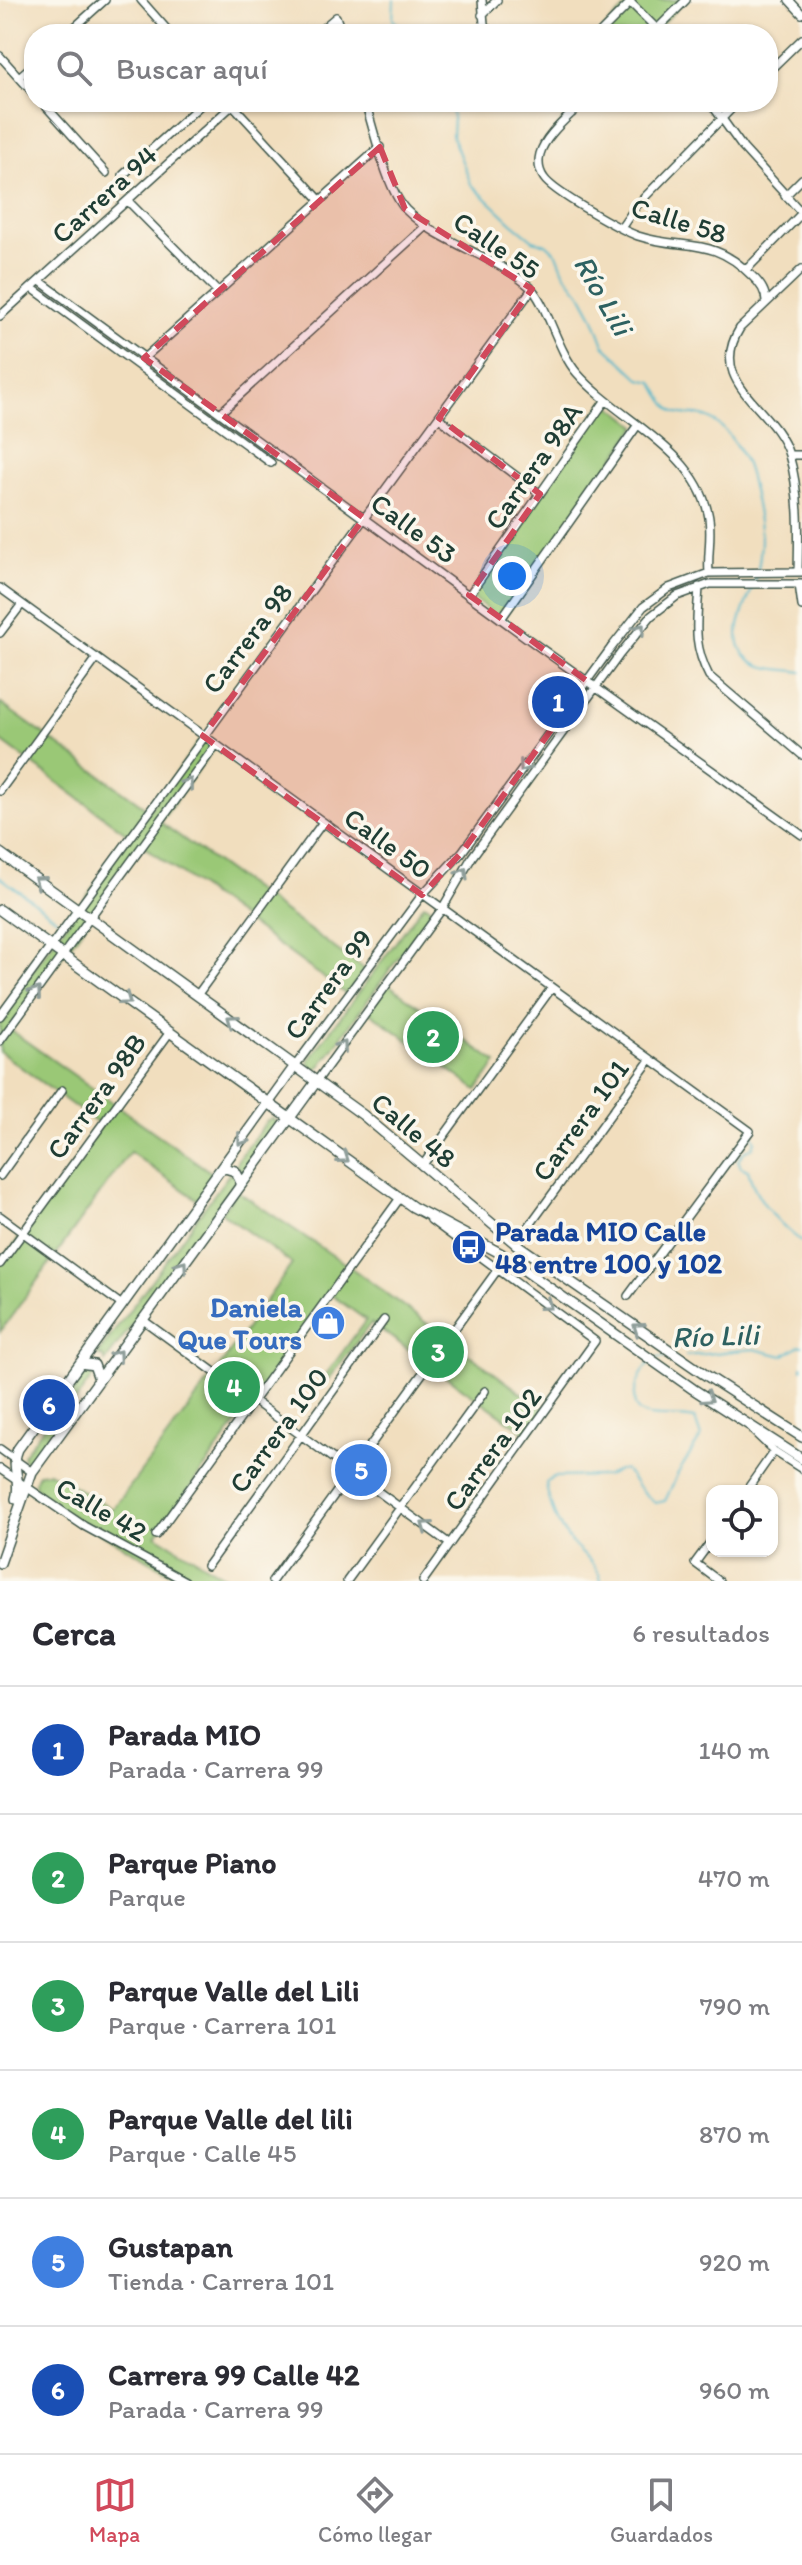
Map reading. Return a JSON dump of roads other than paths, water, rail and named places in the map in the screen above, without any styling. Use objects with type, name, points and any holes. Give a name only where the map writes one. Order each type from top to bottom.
[{"type":"main road","name":"Calle 48","points":[[0,853],[363,1115],[516,1244],[802,1437]]},
{"type":"main road","name":"Calle 48","points":[[0,910],[413,1207],[500,1253],[574,1307],[802,1459]]},
{"type":"main road","name":"Carrera 99","points":[[0,1563],[22,1485],[13,1459],[295,1066]]},
{"type":"main road","name":"Carrera 99","points":[[0,1544],[22,1485],[316,1082]]},
{"type":"main road","points":[[219,1171],[225,1168],[235,1171],[240,1186]]},
{"type":"main road","points":[[80,1363],[94,1365],[99,1379]]},
{"type":"street","points":[[78,24],[105,0]]},
{"type":"street","points":[[141,0],[162,24]]},
{"type":"street","points":[[482,0],[484,24]]},
{"type":"street","points":[[482,15],[497,0]]},
{"type":"street","points":[[664,24],[686,0]]},
{"type":"street","points":[[789,0],[802,14]]},
{"type":"street","points":[[608,24],[630,1],[650,24]]},
{"type":"street","points":[[778,62],[802,39]]},
{"type":"street","points":[[0,56],[24,83]]},
{"type":"street","points":[[19,77],[24,73]]},
{"type":"street","points":[[51,112],[106,173]]},
{"type":"street","points":[[123,175],[193,112]]},
{"type":"street","name":"Carrera 94","points":[[0,316],[129,202],[224,112]]},
{"type":"street","points":[[241,112],[319,199]]},
{"type":"street","name":"Calle 55","points":[[368,112],[392,186],[405,209],[532,289],[564,357],[605,401],[682,464],[696,481],[709,516],[709,573]]},
{"type":"street","points":[[718,112],[743,148],[802,213],[746,270]]},
{"type":"street","points":[[621,228],[637,205],[728,112]]},
{"type":"street","name":"Calle 58","points":[[572,113],[543,146],[539,157],[543,177],[549,183],[621,228],[650,239],[710,247],[746,270],[763,289],[766,302]]},
{"type":"street","points":[[144,358],[380,147]]},
{"type":"street","points":[[785,196],[802,179]]},
{"type":"street","points":[[129,202],[217,291]]},
{"type":"street","points":[[220,413],[427,225]]},
{"type":"street","points":[[800,572],[789,455],[771,423],[732,373],[730,350],[740,328],[802,269]]},
{"type":"street","name":"Calle 53","points":[[40,281],[802,835]]},
{"type":"street","points":[[32,288],[271,463]]},
{"type":"street","name":"Carrera 98","points":[[0,1016],[532,289]]},
{"type":"street","name":"Carrera 98A","points":[[469,595],[605,401]]},
{"type":"street","points":[[439,418],[540,494]]},
{"type":"street","points":[[501,619],[637,426]]},
{"type":"street","points":[[789,455],[802,455]]},
{"type":"street","name":"Carrera 99","points":[[295,1066],[422,895],[462,852],[643,607],[669,588],[709,573],[800,572]]},
{"type":"street","name":"Carrera 99","points":[[316,1082],[442,909],[472,857],[651,616],[677,596],[699,587],[722,583],[801,584]]},
{"type":"street","points":[[801,584],[802,606]]},
{"type":"street","points":[[699,587],[695,638],[709,676],[802,755]]},
{"type":"street","name":"Calle 50","points":[[0,588],[750,1131],[628,1296]]},
{"type":"street","points":[[0,633],[22,604]]},
{"type":"street","points":[[0,791],[97,658]]},
{"type":"street","points":[[0,1041],[216,745]]},
{"type":"street","points":[[198,994],[323,822]]},
{"type":"street","points":[[422,1166],[551,989]]},
{"type":"street","name":"Carrera 98B","points":[[0,1264],[170,1032]]},
{"type":"street","name":"Carrera 101","points":[[516,1244],[650,1060]]},
{"type":"street","points":[[0,1176],[62,1090]]},
{"type":"street","points":[[156,1535],[400,1198]]},
{"type":"street","name":"Calle 48","points":[[413,1207],[595,1341]]},
{"type":"street","points":[[0,1216],[122,1305]]},
{"type":"street","points":[[272,1581],[498,1269]]},
{"type":"street","points":[[143,1320],[450,1544]]},
{"type":"street","name":"Carrera 100","points":[[207,1566],[384,1320]]},
{"type":"street","name":"Carrera 102","points":[[423,1581],[595,1341]]},
{"type":"street","points":[[347,1581],[485,1391]]},
{"type":"street","points":[[740,1419],[774,1451],[802,1469]]},
{"type":"street","name":"Calle 42","points":[[0,1449],[32,1472]]},
{"type":"street","points":[[750,1485],[774,1451]]},
{"type":"street","name":"Calle 42","points":[[0,1469],[84,1526],[184,1581]]},
{"type":"street","points":[[706,1548],[695,1563],[719,1581]]},
{"type":"waterway","name":"Río Lili","points":[[394,0],[393,20],[398,24]]},
{"type":"waterway","name":"Río Lili","points":[[451,112],[452,136],[471,184],[512,223],[557,254],[565,274],[593,316],[604,345],[640,379],[653,382],[673,411],[714,421],[736,445],[749,476],[761,538],[757,574],[739,626],[740,646],[745,655],[758,664],[802,672]]},
{"type":"waterway","points":[[0,877],[57,919]]},
{"type":"waterway","points":[[751,1132],[755,1140],[753,1147],[738,1160],[741,1167],[748,1170],[756,1191],[769,1210],[802,1242]]},
{"type":"waterway","name":"Río Lili","points":[[686,1356],[754,1349],[783,1356],[802,1346]]},
{"type":"waterway","name":"Río Lili","points":[[658,1358],[671,1356]]},
{"type":"waterway","name":"Río Lili","points":[[601,1581],[593,1564],[562,1529],[546,1483],[553,1477],[606,1476],[625,1470],[655,1503],[665,1501],[701,1437],[695,1419],[650,1416],[636,1408],[637,1384],[649,1363]]},
{"type":"place","name":"Parada MIO","points":[[558,702]]},
{"type":"place","name":"Parque Piano","points":[[433,1037]]},
{"type":"place","name":"Parada MIO Calle 48 entre 100 y 102","points":[[469,1247]]},
{"type":"place","name":"Daniela Que Tours","points":[[328,1323]]},
{"type":"place","name":"Parque Valle del Lili","points":[[438,1352]]},
{"type":"place","name":"Parque Valle del lili","points":[[234,1387]]},
{"type":"place","name":"Carrera 99 Calle 42","points":[[49,1405]]},
{"type":"place","name":"Gustapan","points":[[361,1470]]}]
